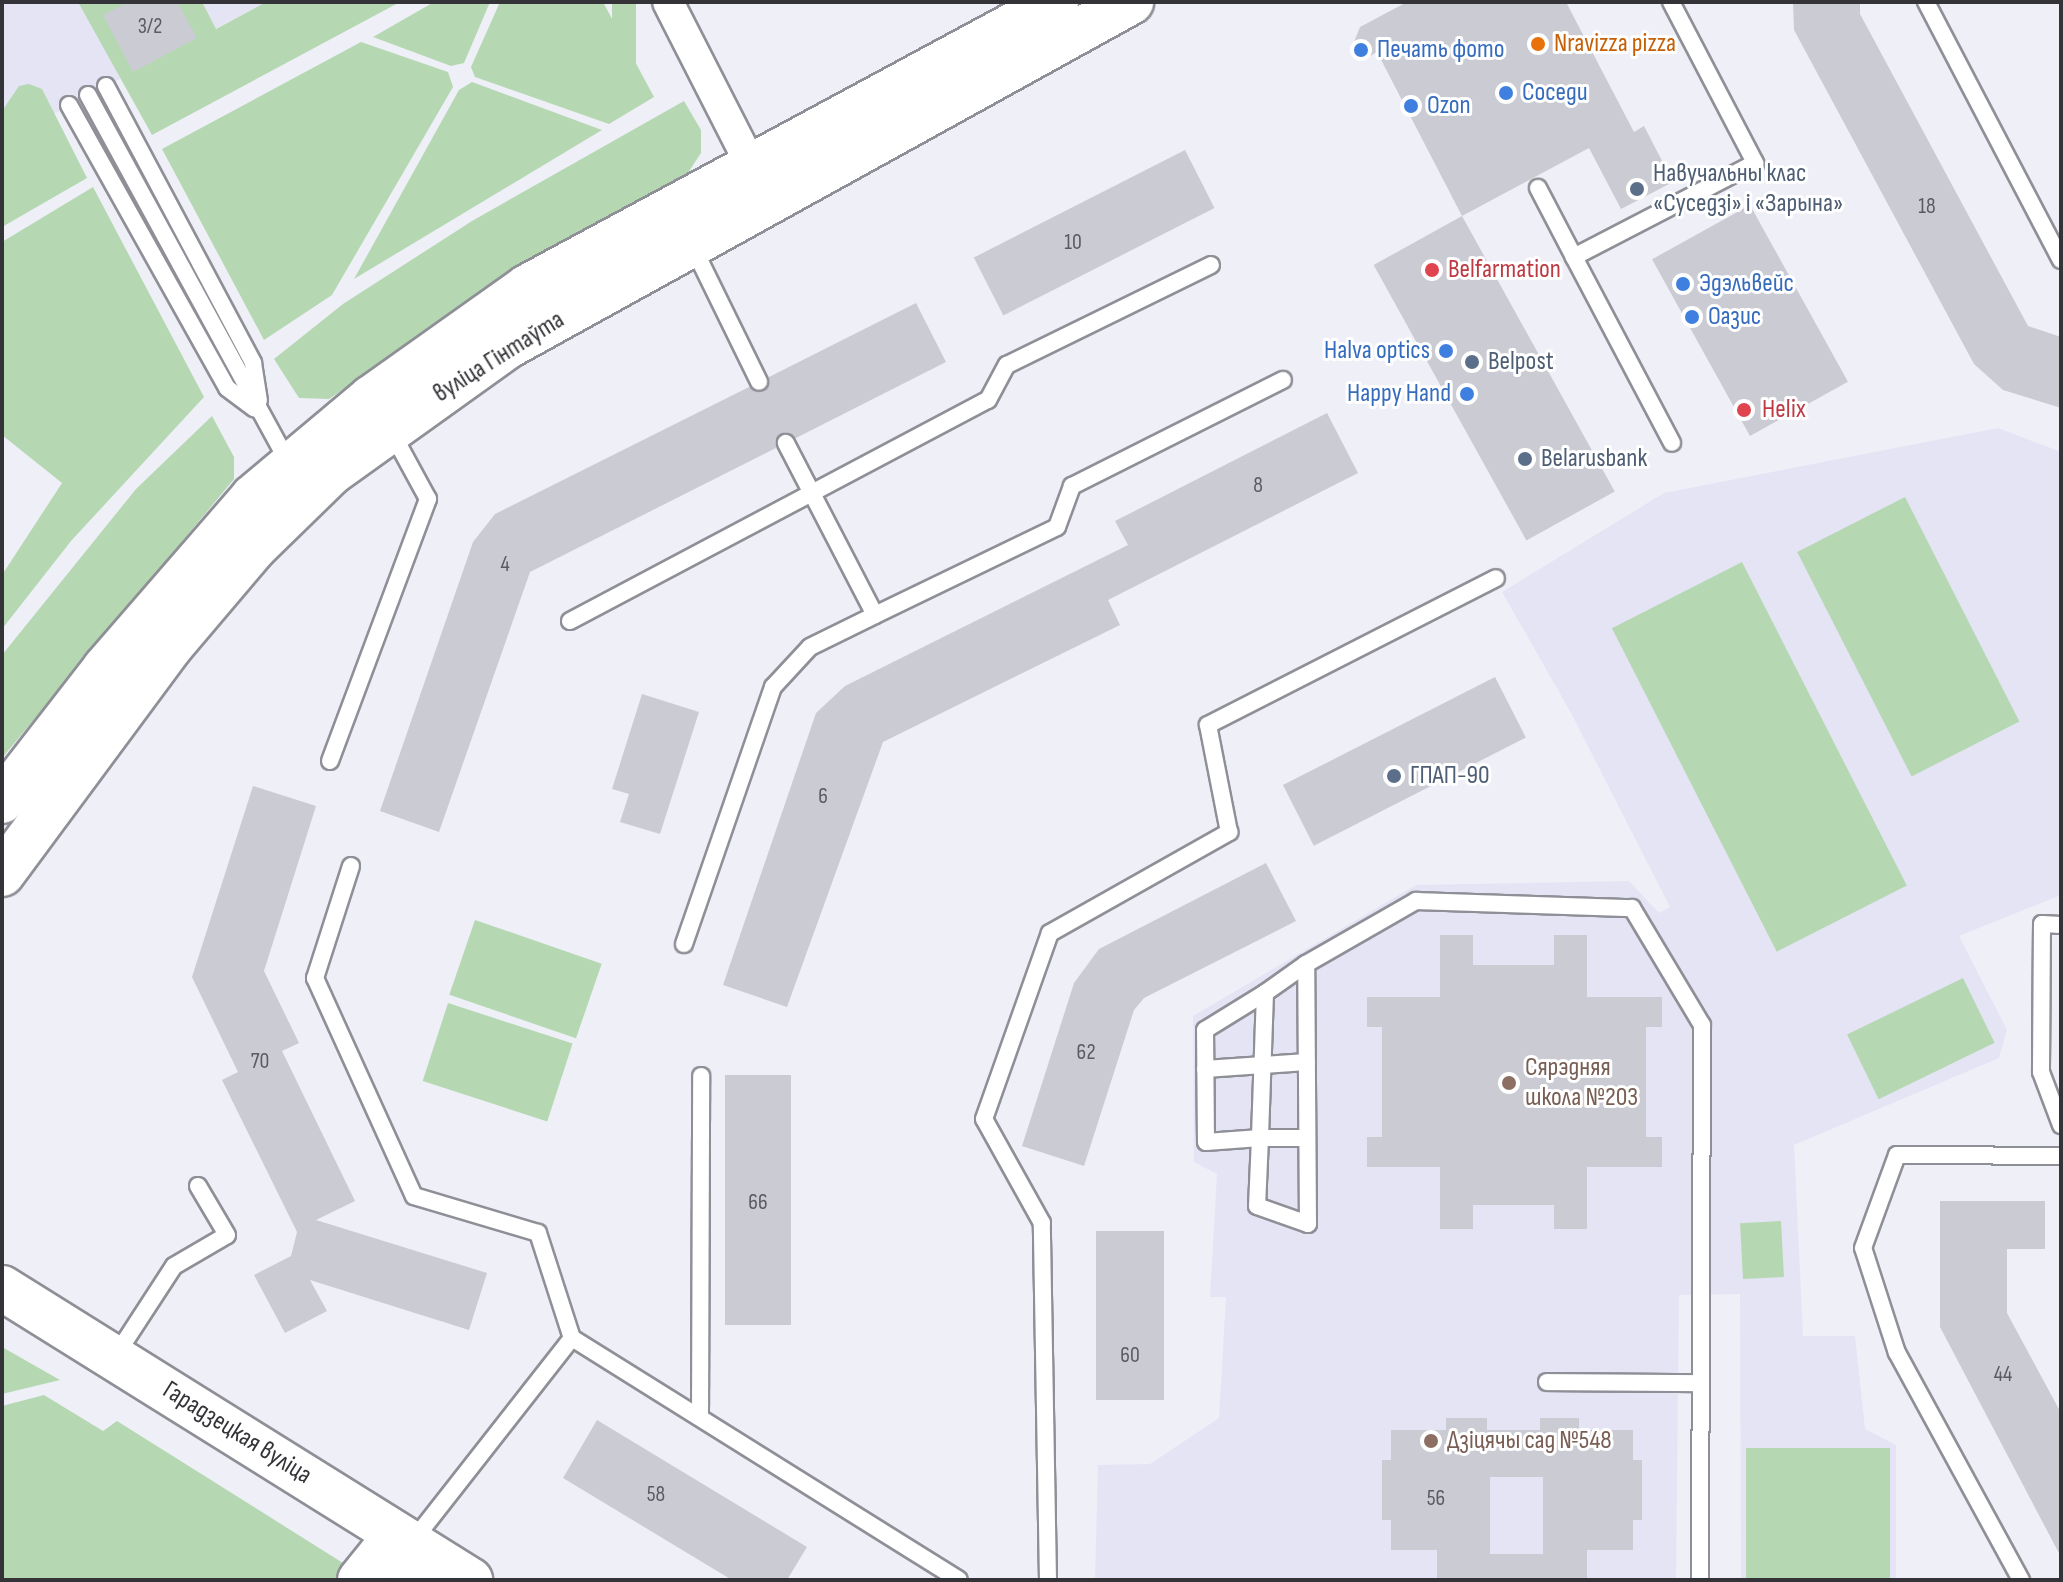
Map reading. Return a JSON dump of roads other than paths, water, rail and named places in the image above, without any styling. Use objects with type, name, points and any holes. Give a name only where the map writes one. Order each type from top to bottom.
[{"type":"main road","name":"вуліца Гінтаўта","points":[[380,414],[692,244],[759,181],[1056,2]]},
{"type":"main road","name":"вуліца Гінтаўта","points":[[2,874],[298,479],[380,414],[527,287],[759,181],[1131,2]]},
{"type":"main road","name":"вуліца Гінтаўта","points":[[2,801],[167,594],[253,497],[298,479]]},
{"type":"main road","name":"Гарадзецкая вуліца","points":[[2,1288],[115,1357],[411,1562],[470,1580]]},
{"type":"main road","points":[[360,1580],[382,1553],[411,1562]]},
{"type":"street","points":[[668,2],[759,181]]},
{"type":"lane","points":[[1574,257],[1755,163],[1671,2]]},
{"type":"lane","points":[[1926,2],[2061,260]]},
{"type":"lane","points":[[106,86],[253,363],[261,414]]},
{"type":"lane","points":[[88,95],[298,479]]},
{"type":"lane","points":[[69,105],[227,388],[261,414]]},
{"type":"lane","points":[[1538,188],[1672,443]]},
{"type":"lane","points":[[692,244],[759,382]]},
{"type":"lane","points":[[570,621],[988,400],[1007,365],[1211,265]]},
{"type":"lane","points":[[684,944],[773,687],[810,647],[1057,527],[1072,486],[1283,380]]},
{"type":"lane","points":[[330,761],[428,499],[380,414]]},
{"type":"lane","points":[[786,443],[875,615]]},
{"type":"lane","points":[[1048,1580],[1042,1223],[984,1119],[1050,933],[1229,832],[1208,725],[1496,578]]},
{"type":"lane","points":[[351,866],[315,978],[414,1196],[538,1233],[572,1338],[959,1580]]},
{"type":"lane","points":[[1307,1138],[1206,1142],[1205,1030],[1306,964],[1416,901],[1632,908],[1702,1025],[1700,1580]]},
{"type":"lane","points":[[2061,925],[2042,924],[2041,1072],[2061,1125]]},
{"type":"lane","points":[[1265,993],[1257,1206],[1308,1224],[1306,964]]},
{"type":"lane","points":[[1205,1069],[1307,1062]]},
{"type":"lane","points":[[700,1417],[701,1076]]},
{"type":"lane","points":[[2021,1580],[1897,1353],[1863,1248],[1897,1155],[2061,1156]]},
{"type":"lane","points":[[115,1357],[174,1266],[227,1235],[198,1186]]},
{"type":"lane","points":[[411,1562],[572,1338]]},
{"type":"lane","points":[[1547,1382],[1701,1383]]},
{"type":"place","name":"Nravizza pizza","points":[[1538,44]]},
{"type":"place","name":"Печать фото","points":[[1361,50]]},
{"type":"place","name":"Соседи","points":[[1506,93]]},
{"type":"place","name":"Ozon","points":[[1411,106]]},
{"type":"place","name":"Навучальны клас «Суседзі» і «Зарына»","points":[[1637,189]]},
{"type":"place","name":"Belfarmation","points":[[1432,270]]},
{"type":"place","name":"Эдэльвейс","points":[[1683,284]]},
{"type":"place","name":"Оазис","points":[[1692,317]]},
{"type":"place","name":"Halva optics","points":[[1446,351]]},
{"type":"place","name":"Belpost","points":[[1472,362]]},
{"type":"place","name":"Happy Hand","points":[[1467,394]]},
{"type":"place","name":"Helix","points":[[1744,410]]},
{"type":"place","name":"Belarusbank","points":[[1525,459]]},
{"type":"place","name":"ГПАП-90","points":[[1394,776]]},
{"type":"place","name":"Сярэдняя школа №203","points":[[1509,1083]]},
{"type":"place","name":"Дзіцячы сад №548","points":[[1431,1441]]}]
